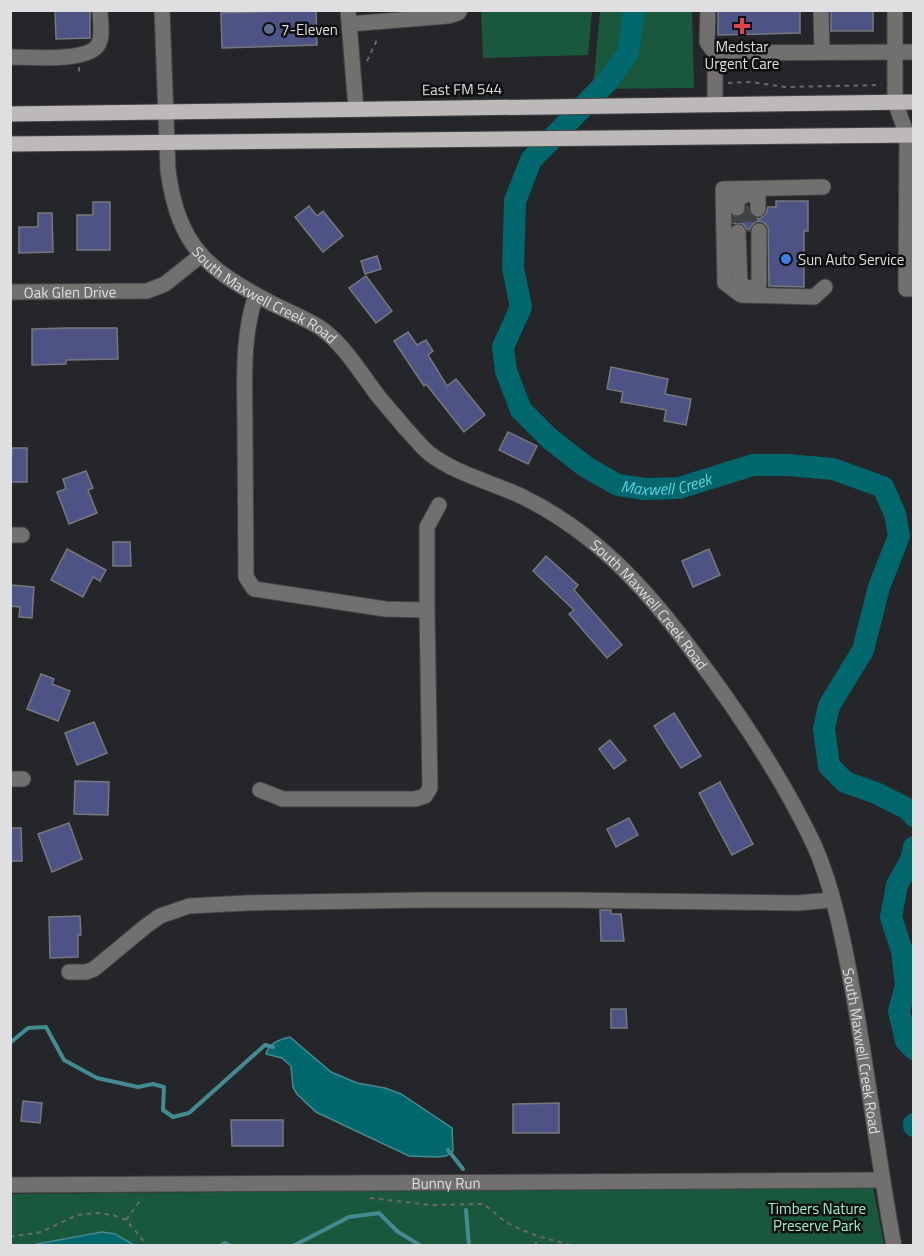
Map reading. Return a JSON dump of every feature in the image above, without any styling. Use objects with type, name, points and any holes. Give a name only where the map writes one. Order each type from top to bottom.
[{"type":"main road","name":"East FM 544","points":[[10,114],[914,102]]},
{"type":"main road","points":[[10,144],[910,135]]},
{"type":"street","points":[[10,57],[79,56],[93,51],[100,42],[100,10]]},
{"type":"street","name":"South Maxwell Creek Road","points":[[162,10],[168,171],[172,196],[183,226],[200,256],[231,280],[320,328],[339,344],[382,401],[428,453],[462,473],[523,497],[576,527],[606,551],[640,586],[690,647],[756,741],[815,847],[832,900],[845,950],[862,1044],[894,1245]]},
{"type":"street","points":[[356,109],[349,17],[448,16],[460,10]]},
{"type":"street","points":[[708,10],[707,42],[715,53],[715,104]]},
{"type":"street","points":[[821,10],[822,52]]},
{"type":"street","points":[[895,10],[895,102],[910,135],[906,289],[914,289]]},
{"type":"street","points":[[715,53],[914,52]]},
{"type":"street","points":[[823,187],[748,201],[723,189],[725,283],[741,295],[750,292],[814,297],[825,287]]},
{"type":"street","points":[[749,231],[750,292]]},
{"type":"street","name":"Oak Glen Drive","points":[[10,292],[147,291],[165,284],[200,256]]},
{"type":"street","points":[[256,295],[248,318],[246,333],[246,577],[254,589],[385,609],[427,610]]},
{"type":"street","points":[[260,790],[283,799],[415,799],[425,796],[430,788],[427,527],[438,505]]},
{"type":"street","points":[[69,972],[86,972],[94,969],[160,916],[189,906],[423,900],[797,903],[832,900]]},
{"type":"street","name":"Bunny Run","points":[[10,1185],[882,1180]]},
{"type":"path","points":[[367,61],[376,42],[377,30]]},
{"type":"path","points":[[715,83],[751,82],[785,87],[896,85]]},
{"type":"path","points":[[126,1220],[143,1197]]},
{"type":"path","points":[[362,1197],[431,1205],[482,1204],[519,1230],[575,1245]]},
{"type":"path","points":[[10,1237],[41,1232],[77,1215],[95,1213],[113,1215],[126,1220],[148,1245]]},
{"type":"path","points":[[535,1245],[538,1236]]},
{"type":"green space","points":[[481,11],[592,11],[588,55],[483,58]]},
{"type":"green space","points":[[600,11],[692,11],[694,88],[593,89]]},
{"type":"green space","name":"Timbers Nature Preserve Park","points":[[873,1186],[884,1245],[11,1245],[10,1194]]},
{"type":"water","points":[[290,1037],[331,1072],[357,1083],[385,1088],[401,1094],[452,1128],[453,1151],[446,1156],[409,1156],[316,1112],[293,1087],[291,1066],[282,1058],[266,1054],[272,1044]]},
{"type":"water","points":[[102,1232],[115,1234],[134,1245],[32,1245]]},
{"type":"building","points":[[55,10],[90,10],[90,38],[56,39]]},
{"type":"building","name":"7-Eleven","points":[[316,10],[317,45],[222,48],[221,13]]},
{"type":"building","points":[[718,10],[800,10],[800,33],[718,35]]},
{"type":"building","points":[[831,10],[873,10],[873,31],[831,31]]},
{"type":"building","name":"Sun Auto Service","points":[[776,201],[808,201],[808,231],[804,231],[804,287],[769,286],[768,227],[758,221],[748,231],[743,224],[733,223],[733,217],[742,216],[747,207],[750,214],[759,219],[766,214],[768,207],[776,207]]},
{"type":"building","points":[[93,202],[110,202],[110,250],[77,250],[77,215],[93,215]]},
{"type":"building","points":[[309,206],[317,216],[323,211],[343,236],[323,252],[295,217]]},
{"type":"building","points":[[38,213],[52,213],[53,252],[19,253],[19,227],[38,227]]},
{"type":"building","points":[[377,256],[381,269],[365,274],[361,261]]},
{"type":"building","points":[[366,276],[392,311],[376,323],[349,288]]},
{"type":"building","points":[[117,328],[118,359],[66,360],[66,364],[32,365],[32,329]]},
{"type":"building","points":[[408,332],[417,345],[426,340],[433,351],[428,355],[447,386],[456,379],[485,415],[464,432],[426,384],[424,386],[394,341]]},
{"type":"building","points":[[611,367],[668,379],[665,394],[691,399],[686,425],[664,421],[666,410],[621,402],[623,392],[607,389]]},
{"type":"building","points":[[508,432],[537,446],[528,464],[499,450]]},
{"type":"building","points":[[12,448],[27,448],[27,482],[10,482]]},
{"type":"building","points":[[86,471],[93,488],[88,490],[97,513],[69,524],[57,492],[66,489],[63,479]]},
{"type":"building","points":[[113,542],[130,542],[131,566],[113,566]]},
{"type":"building","points":[[67,549],[106,570],[100,581],[93,577],[83,597],[51,580]]},
{"type":"building","points":[[709,549],[720,575],[693,587],[682,561]]},
{"type":"building","points":[[546,556],[578,585],[574,590],[622,645],[607,658],[569,614],[574,610],[533,571]]},
{"type":"building","points":[[10,585],[34,587],[32,618],[19,617],[20,607],[10,606]]},
{"type":"building","points":[[41,674],[54,679],[52,684],[70,691],[58,721],[27,709]]},
{"type":"building","points":[[674,713],[701,756],[681,768],[654,726]]},
{"type":"building","points":[[94,722],[107,753],[77,765],[65,733]]},
{"type":"building","points":[[610,740],[626,760],[614,769],[599,749]]},
{"type":"building","points":[[75,781],[109,782],[108,815],[74,814]]},
{"type":"building","points":[[720,782],[753,844],[732,855],[699,793]]},
{"type":"building","points":[[629,818],[638,835],[616,847],[607,829]]},
{"type":"building","points":[[69,823],[82,859],[52,872],[38,834]]},
{"type":"building","points":[[10,828],[21,828],[22,861],[10,861]]},
{"type":"building","points":[[600,910],[611,910],[611,914],[621,914],[624,941],[601,941]]},
{"type":"building","points":[[80,916],[81,935],[78,935],[78,957],[50,958],[49,917]]},
{"type":"building","points":[[611,1009],[626,1009],[627,1028],[611,1028]]},
{"type":"building","points":[[23,1101],[42,1103],[40,1123],[21,1121]]},
{"type":"building","points":[[559,1103],[559,1133],[513,1133],[513,1104]]},
{"type":"building","points":[[231,1120],[283,1120],[283,1146],[232,1146]]},
{"type":"waterway","name":"Maxwell Creek","points":[[634,10],[628,53],[608,81],[531,160],[515,201],[513,268],[521,307],[503,347],[506,371],[521,410],[549,438],[586,467],[618,485],[645,489],[679,488],[753,465],[787,465],[833,469],[883,487],[895,514],[899,536],[879,587],[863,650],[829,706],[824,729],[829,766],[845,782],[876,793],[908,809],[914,816]]},
{"type":"waterway","name":"Maxwell Creek","points":[[914,847],[911,860],[897,885],[891,917],[902,951],[906,985],[899,1011],[906,1041],[914,1049]]},
{"type":"waterway","points":[[10,1043],[28,1028],[46,1027],[64,1060],[97,1078],[138,1087],[153,1084],[164,1087],[163,1110],[173,1117],[189,1113],[265,1045],[273,1047]]},
{"type":"waterway","points":[[448,1150],[463,1169]]},
{"type":"waterway","points":[[466,1210],[469,1246]]},
{"type":"waterway","points":[[293,1246],[349,1217],[379,1213],[397,1231],[421,1246]]},
{"type":"waterway","points":[[220,1246],[225,1243],[231,1246]]},
{"type":"tunnel","points":[[749,207],[749,232]]},
{"type":"tunnel","points":[[737,208],[738,232]]},
{"type":"place","name":"Medstar Urgent Care","points":[[742,26]]},
{"type":"place","name":"7-Eleven","points":[[269,29]]},
{"type":"place","name":"Sun Auto Service","points":[[786,259]]}]
